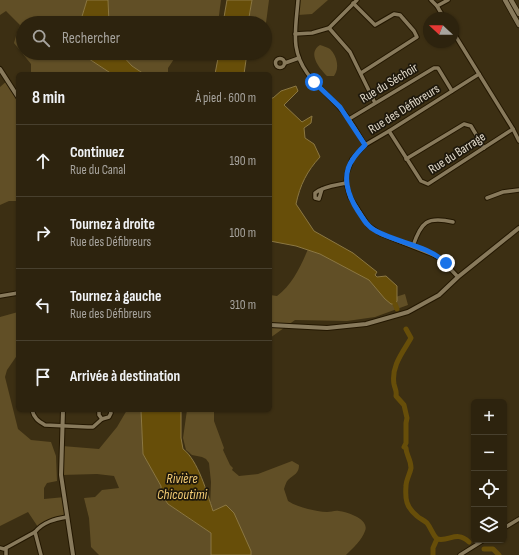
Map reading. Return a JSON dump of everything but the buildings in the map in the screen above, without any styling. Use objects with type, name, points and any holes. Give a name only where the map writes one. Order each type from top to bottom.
[{"type":"main road","points":[[505,0],[519,25]]},
{"type":"main road","points":[[511,0],[519,14]]},
{"type":"street","points":[[298,0],[295,34],[299,58],[307,74],[340,107],[365,145]]},
{"type":"street","points":[[295,34],[312,33],[329,28],[357,0]]},
{"type":"street","points":[[431,0],[440,12]]},
{"type":"street","points":[[437,6],[448,0]]},
{"type":"street","points":[[353,3],[374,25],[394,14],[400,15],[414,31],[417,37],[361,73]]},
{"type":"street","points":[[329,28],[350,52],[375,103]]},
{"type":"street","points":[[459,42],[519,141]]},
{"type":"street","points":[[285,63],[299,58]]},
{"type":"street","name":"Rue du Séchoir","points":[[349,119],[434,68],[438,68],[452,91]]},
{"type":"street","points":[[0,69],[16,93]]},
{"type":"street","name":"Rue des Défibreurs","points":[[346,182],[349,164],[365,145],[479,74]]},
{"type":"street","points":[[406,159],[464,124],[470,126],[484,148]]},
{"type":"street","name":"Rue du Barrage","points":[[389,131],[421,181],[428,184],[513,129]]},
{"type":"street","points":[[322,189],[346,182],[350,197],[368,225],[381,234],[423,250],[441,259],[458,277]]},
{"type":"street","points":[[487,198],[503,192],[519,190]]},
{"type":"street","points":[[413,246],[417,233],[423,224],[433,220],[454,222]]},
{"type":"street","points":[[272,325],[327,328],[366,324],[408,312],[439,295],[458,277],[519,228]]},
{"type":"street","points":[[0,296],[16,293]]},
{"type":"street","points":[[33,412],[35,418],[45,425],[93,427],[102,419],[109,417],[111,412]]},
{"type":"street","points":[[63,412],[61,475],[73,555]]},
{"type":"street","points":[[99,412],[99,416],[102,419]]},
{"type":"street","points":[[0,548],[6,548],[35,532],[38,527],[51,520],[67,517]]},
{"type":"street","points":[[507,526],[519,518]]},
{"type":"street","points":[[35,532],[41,555]]},
{"type":"street","points":[[460,555],[479,543]]},
{"type":"street","points":[[6,548],[6,555]]},
{"type":"shaded area","points":[[0,0],[87,0],[82,16],[16,16],[16,21],[6,11],[0,15]]},
{"type":"shaded area","points":[[108,0],[221,0],[219,16],[109,16]]},
{"type":"shaded area","points":[[252,0],[269,0],[267,16],[250,16]]},
{"type":"shaded area","points":[[300,0],[328,0],[312,14],[298,15]]},
{"type":"shaded area","points":[[320,45],[330,49],[334,55],[337,62],[337,69],[334,76],[327,76],[318,65],[314,52]]},
{"type":"shaded area","points":[[28,60],[91,60],[109,72],[31,72],[31,64]]},
{"type":"shaded area","points":[[126,60],[173,60],[168,68],[168,72],[141,72]]},
{"type":"shaded area","points":[[8,80],[16,94],[16,201],[9,201],[0,205],[0,87]]},
{"type":"shaded area","points":[[308,249],[322,254],[369,280],[386,300],[405,294],[408,305],[375,317],[347,321],[295,320],[272,337],[272,295],[277,296],[282,292],[292,281]]},
{"type":"shaded area","points":[[16,313],[16,357],[7,370],[5,377],[18,429],[31,440],[51,442],[56,456],[57,481],[47,483],[44,488],[44,499],[65,497],[67,517],[38,527],[28,512],[0,526],[0,317]]},
{"type":"shaded area","points":[[126,412],[141,412],[143,454],[161,486],[161,494],[168,504],[211,533],[211,555],[99,555],[91,547],[89,518],[84,498],[95,497],[102,490],[119,488],[114,476],[97,474],[61,475],[62,446],[99,449],[117,427]]},
{"type":"shaded area","points":[[187,412],[214,412],[214,421],[224,448],[223,450],[233,468],[232,470],[239,476],[258,474],[292,461],[299,465],[299,468],[297,472],[287,481],[284,489],[288,501],[308,509],[325,512],[338,511],[357,517],[366,527],[364,534],[360,541],[346,555],[241,555],[210,508],[211,482],[209,463],[206,459],[192,455],[186,450],[183,438]]},
{"type":"water","points":[[87,0],[108,0],[109,16],[82,16]]},
{"type":"water","points":[[227,0],[252,0],[249,16],[224,16]]},
{"type":"water","points":[[91,60],[126,60],[141,72],[109,72]]},
{"type":"water","points":[[218,60],[246,60],[244,72],[215,72]]},
{"type":"water","points":[[296,86],[298,91],[284,105],[302,122],[312,116],[311,123],[304,128],[305,138],[314,144],[320,157],[311,168],[305,179],[296,204],[314,231],[353,253],[377,272],[375,275],[377,277],[386,276],[397,286],[397,301],[395,304],[391,304],[385,299],[369,280],[320,254],[296,246],[272,241],[272,98],[281,91]]},
{"type":"water","name":"Rivière Chicoutimi","points":[[141,412],[181,412],[181,438],[183,449],[198,469],[213,511],[226,505],[234,513],[251,551],[251,555],[211,555],[211,533],[168,504],[161,494],[161,486],[143,454]]},
{"type":"waterway","points":[[395,304],[397,309]]},
{"type":"waterway","points":[[406,329],[411,338],[398,360],[394,371],[396,396],[404,405],[407,418],[406,443],[404,447],[406,448],[411,468],[406,484],[406,499],[408,506],[413,513],[427,523],[437,539],[433,548],[433,555]]},
{"type":"waterway","points":[[437,539],[460,537],[469,542]]},
{"type":"waterway","points":[[484,549],[493,549],[499,555]]},
{"type":"route","points":[[314,82],[340,107],[365,145],[349,164],[346,182],[350,197],[355,207],[368,225],[381,234],[423,250],[446,263]]}]
